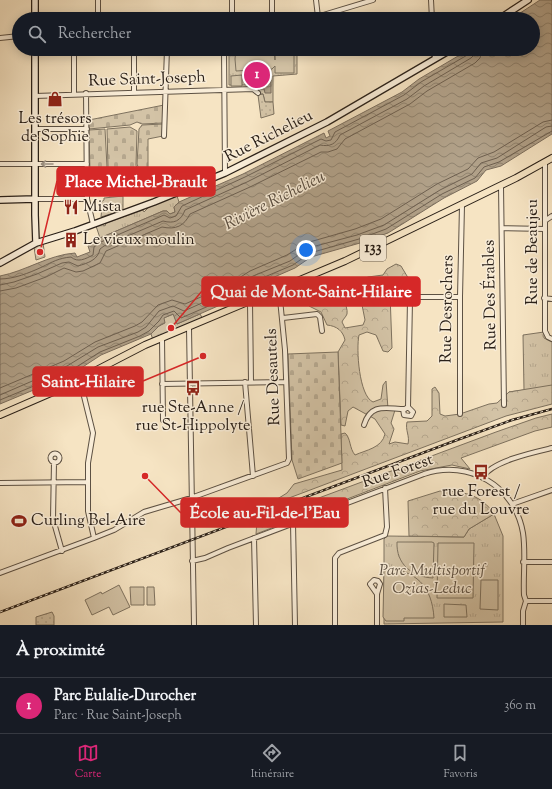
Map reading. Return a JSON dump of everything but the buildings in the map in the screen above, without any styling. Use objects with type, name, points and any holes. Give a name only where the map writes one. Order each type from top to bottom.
[{"type":"main road","points":[[35,0],[35,12]]},
{"type":"main road","points":[[510,12],[528,0]]},
{"type":"main road","points":[[35,56],[36,243]]},
{"type":"main road","name":"Rue Richelieu","points":[[0,263],[36,243],[154,202],[225,173],[327,122],[440,56]]},
{"type":"main road","name":"133","points":[[0,414],[37,400],[80,380],[107,364],[162,338],[280,290],[352,258],[501,186],[552,158]]},
{"type":"main road","points":[[0,200],[35,199]]},
{"type":"street","points":[[98,0],[98,12]]},
{"type":"street","points":[[232,0],[232,12]]},
{"type":"street","points":[[272,0],[272,12]]},
{"type":"street","points":[[316,0],[317,12]]},
{"type":"street","points":[[334,12],[373,0]]},
{"type":"street","points":[[431,0],[432,12]]},
{"type":"street","points":[[0,38],[12,37]]},
{"type":"street","points":[[74,56],[74,94]]},
{"type":"street","points":[[134,56],[134,92]]},
{"type":"street","points":[[164,136],[167,56]]},
{"type":"street","points":[[224,56],[225,173]]},
{"type":"street","name":"Rue Saint-Joseph","points":[[35,96],[223,89],[253,89],[258,93]]},
{"type":"street","points":[[86,93],[87,199],[93,224]]},
{"type":"street","points":[[35,129],[87,129]]},
{"type":"street","name":"Rue de Beaujeu","points":[[545,162],[546,220],[544,298],[546,334],[552,339]]},
{"type":"street","points":[[0,164],[87,164]]},
{"type":"street","name":"Rue Des Érables","points":[[501,186],[504,405]]},
{"type":"street","points":[[35,199],[87,199]]},
{"type":"street","name":"Rue Desrochers","points":[[460,414],[462,204]]},
{"type":"street","points":[[546,220],[552,216]]},
{"type":"street","points":[[502,228],[545,229]]},
{"type":"street","name":"Rue Desautels","points":[[253,476],[287,463],[288,459],[283,318],[280,290]]},
{"type":"street","points":[[403,409],[404,415],[411,416],[413,412],[408,406],[410,300],[414,297],[460,297]]},
{"type":"street","points":[[544,298],[552,300]]},
{"type":"street","points":[[250,302],[251,382]]},
{"type":"street","points":[[283,318],[317,314],[320,317],[322,331]]},
{"type":"street","points":[[189,328],[194,625]]},
{"type":"street","points":[[162,338],[163,420]]},
{"type":"street","points":[[80,380],[93,433],[88,482],[88,517],[94,538]]},
{"type":"street","points":[[0,573],[62,551],[114,530],[142,513],[191,498],[253,476],[245,382]]},
{"type":"street","points":[[162,384],[286,382]]},
{"type":"street","points":[[364,425],[370,413],[379,408],[403,409],[408,406]]},
{"type":"street","points":[[483,476],[488,470],[504,463],[552,448]]},
{"type":"street","points":[[54,462],[53,524],[62,551]]},
{"type":"street","name":"Rue Forest","points":[[192,561],[203,559],[385,488],[438,470],[455,469],[483,476],[499,489],[512,504],[519,518],[523,532],[524,595],[526,601],[523,611],[523,625]]},
{"type":"street","points":[[0,483],[88,482]]},
{"type":"street","points":[[335,625],[336,557],[340,553],[385,535],[387,527],[385,488]]},
{"type":"street","points":[[512,504],[552,490]]},
{"type":"street","points":[[293,523],[295,625]]},
{"type":"street","points":[[254,538],[256,625]]},
{"type":"street","points":[[523,562],[552,562]]},
{"type":"street","points":[[377,594],[377,625]]},
{"type":"street","points":[[526,601],[552,601]]},
{"type":"green space","points":[[229,56],[297,56],[297,74],[273,76],[273,102],[265,102],[263,94],[260,94],[257,85],[229,85]]},
{"type":"green space","points":[[235,56],[275,56],[275,60],[275,56],[294,56],[294,73],[275,73],[275,66],[272,69],[263,70],[263,73],[253,73],[253,70],[236,71]]},
{"type":"green space","points":[[242,75],[242,86],[231,86],[231,76]]},
{"type":"green space","points":[[263,94],[265,102],[273,102],[274,114],[261,118],[258,95]]},
{"type":"green space","points":[[164,105],[163,123],[142,124],[137,122],[130,125],[89,129],[89,120]]},
{"type":"green space","points":[[163,124],[163,136],[148,139],[148,172],[140,172],[137,164],[139,129],[142,125]]},
{"type":"green space","points":[[130,127],[137,131],[136,165],[138,173],[121,172],[121,184],[114,183],[113,172],[109,170],[108,167],[107,129]]},
{"type":"green space","points":[[105,129],[107,167],[90,173],[89,130]]},
{"type":"green space","points":[[108,185],[123,187],[123,196],[109,196]]},
{"type":"green space","points":[[123,196],[123,210],[101,217],[102,207],[100,203],[104,200],[104,198]]},
{"type":"green space","points":[[177,196],[179,202],[174,207],[175,212],[170,214],[167,211],[163,211],[100,238],[96,226],[101,224],[105,226],[106,223],[143,210],[144,212],[149,207]]},
{"type":"green space","points":[[43,243],[45,257],[36,260],[34,247]]},
{"type":"green space","points":[[396,264],[401,266],[410,281],[409,285],[403,292],[390,294],[392,348],[388,352],[383,351],[376,335],[367,332],[359,335],[358,342],[358,361],[364,391],[368,398],[373,402],[381,399],[383,385],[386,381],[388,409],[395,410],[391,423],[394,429],[389,444],[395,442],[408,444],[407,422],[427,421],[432,416],[432,389],[435,387],[439,393],[440,414],[445,416],[460,414],[489,404],[497,403],[509,392],[552,385],[552,404],[506,416],[289,498],[274,501],[287,493],[294,484],[342,470],[341,434],[345,433],[347,435],[355,455],[373,448],[383,439],[385,434],[375,419],[353,407],[348,411],[345,426],[341,425],[338,352],[345,340],[343,334],[339,330],[334,326],[327,325],[321,312],[306,303],[317,296],[321,290],[319,283],[322,279],[330,279],[339,290],[346,306],[347,314],[342,322],[345,328],[363,325],[365,320],[359,290],[362,280],[368,277],[383,275],[387,269]]},
{"type":"green space","points":[[174,314],[177,324],[200,314],[204,321],[153,340],[151,334],[164,323],[163,318]]},
{"type":"green space","points":[[544,332],[544,338],[552,342],[552,399],[509,392],[524,390],[523,335]]},
{"type":"green space","points":[[338,352],[342,463],[298,479],[292,460],[288,354]]},
{"type":"green space","points":[[552,414],[552,427],[535,431],[461,458],[470,469],[452,465],[420,471],[256,534],[257,521],[496,432]]},
{"type":"green space","points":[[440,491],[470,495],[483,502],[494,514],[469,529],[464,537],[409,536],[408,501]]},
{"type":"green space","name":"Parc Multisportif Ozias-Leduc","points":[[494,514],[503,536],[503,622],[384,624],[384,539],[387,536],[464,537],[469,529]]},
{"type":"green space","points":[[397,542],[434,543],[433,578],[418,575],[402,563],[397,550]]},
{"type":"green space","points":[[438,543],[474,543],[473,598],[437,598]]},
{"type":"green space","points":[[384,568],[405,572],[420,582],[430,597],[434,618],[404,618],[404,621],[386,621],[383,617]]},
{"type":"green space","points":[[481,580],[498,580],[498,610],[480,609]]},
{"type":"green space","points":[[119,585],[130,607],[113,615],[109,607],[92,615],[85,600],[101,592],[102,594]]},
{"type":"green space","points":[[130,587],[144,587],[144,605],[131,605]]},
{"type":"green space","points":[[147,587],[154,587],[155,605],[147,605]]},
{"type":"green space","points":[[444,604],[466,605],[467,617],[444,617]]},
{"type":"green space","points":[[52,612],[54,616],[54,625],[36,625],[36,617]]},
{"type":"water","name":"Rivière Richelieu","points":[[540,0],[552,0],[552,134],[501,166],[486,170],[477,181],[444,198],[388,233],[360,243],[311,257],[295,268],[256,285],[236,298],[177,324],[173,314],[164,318],[165,323],[159,326],[151,334],[101,355],[72,374],[0,404],[0,276],[19,271],[65,254],[75,253],[77,257],[90,252],[88,246],[100,238],[163,211],[167,211],[170,214],[175,212],[174,207],[179,202],[243,174],[324,133],[326,138],[330,136],[328,131],[402,92],[419,79],[458,56],[540,56],[540,12],[522,12]]},
{"type":"water","points":[[264,80],[271,80],[271,93],[265,93],[264,89],[260,89],[260,84],[264,84]]},
{"type":"railway","points":[[0,612],[457,440],[512,420],[552,409]]},
{"type":"place","name":"Parc Eulalie-Durocher","points":[[257,75]]},
{"type":"place","name":"Les trésors de Sophie","points":[[55,99]]},
{"type":"place","name":"Mista","points":[[71,207]]},
{"type":"place","name":"Le vieux moulin","points":[[71,240]]},
{"type":"place","name":"Place Michel-Brault","points":[[40,252]]},
{"type":"place","name":"Quai de Mont-Saint-Hilaire","points":[[171,328]]},
{"type":"place","name":"Saint-Hilaire","points":[[203,356]]},
{"type":"place","name":"rue Ste-Anne / rue St-Hippolyte","points":[[193,388]]},
{"type":"place","name":"rue Forest / rue du Louvre","points":[[481,472]]},
{"type":"place","name":"École au-Fil-de-l'Eau","points":[[145,476]]},
{"type":"place","name":"Curling Bel-Aire","points":[[19,521]]}]
